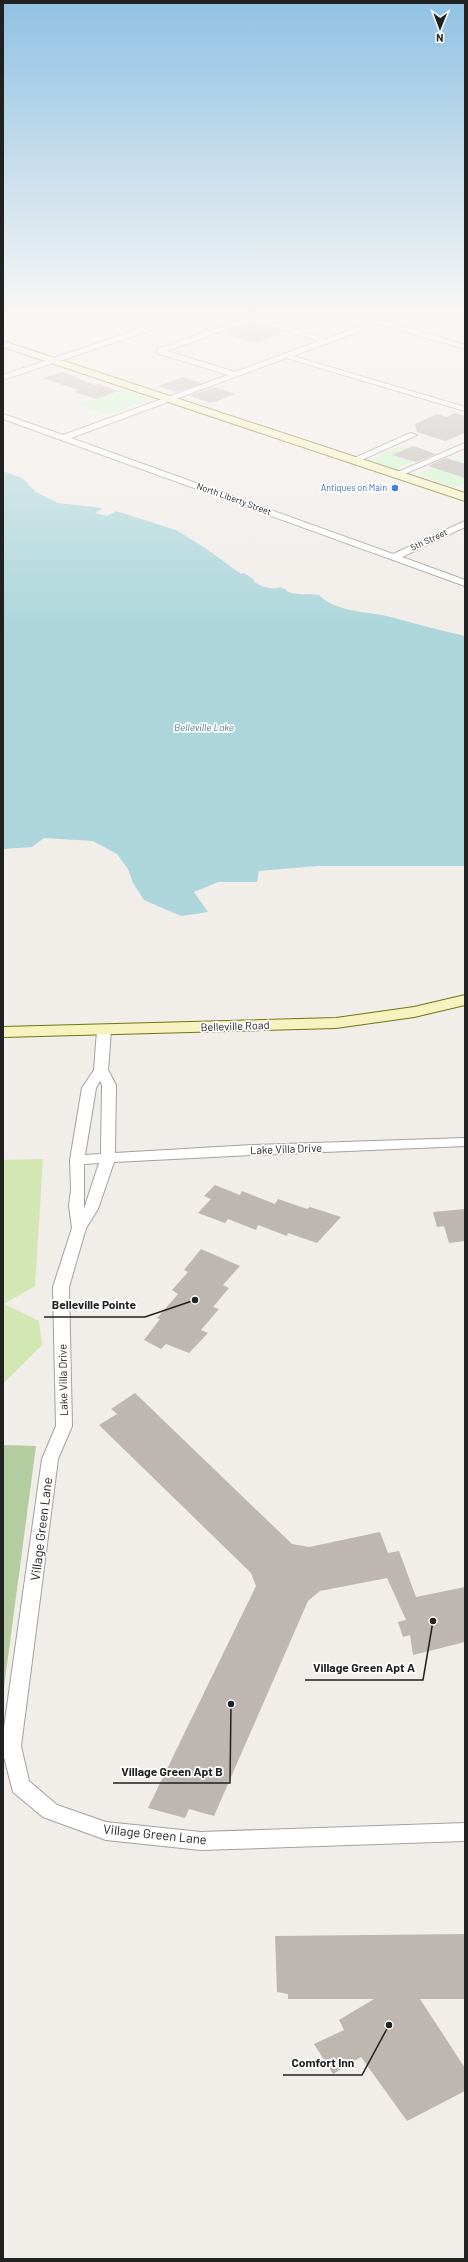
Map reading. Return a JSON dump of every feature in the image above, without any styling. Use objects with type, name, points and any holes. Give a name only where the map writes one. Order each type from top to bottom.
[{"type":"main road","points":[[231,420],[465,497]]},
{"type":"main road","name":"Belleville Road","points":[[3,1032],[336,1023],[414,1012],[465,1000]]},
{"type":"street","name":"North Liberty Street","points":[[13,420],[465,583]]},
{"type":"street","points":[[64,437],[112,420]]},
{"type":"street","points":[[354,460],[413,435]]},
{"type":"street","points":[[397,474],[465,445]]},
{"type":"street","name":"5th Street","points":[[394,558],[465,524]]},
{"type":"street","name":"Lake Villa Drive","points":[[50,1459],[64,1426],[61,1287],[79,1228],[91,1209],[108,1158],[108,1085],[101,1070],[104,1030]]},
{"type":"street","name":"Lake Villa Drive","points":[[79,1228],[76,1206],[78,1189],[77,1160],[89,1088],[101,1070]]},
{"type":"street","name":"Lake Villa Drive","points":[[77,1160],[252,1150],[465,1142]]},
{"type":"street","name":"Village Green Lane","points":[[50,1459],[11,1746],[20,1786],[50,1811],[106,1831],[193,1840],[465,1832]]},
{"type":"green space","points":[[400,446],[430,455],[394,469],[371,460]]},
{"type":"green space","points":[[455,458],[465,462],[465,483],[454,487],[418,474]]},
{"type":"green space","points":[[43,1159],[35,1286],[4,1304],[39,1321],[42,1345],[3,1384],[3,1160]]},
{"type":"green space","points":[[3,1445],[36,1446],[3,1695]]},
{"type":"water","name":"Belleville Lake","points":[[3,471],[22,478],[36,492],[58,503],[103,508],[95,513],[107,516],[116,511],[176,530],[205,548],[241,574],[244,573],[255,580],[253,581],[259,585],[270,588],[280,587],[287,590],[286,591],[294,593],[319,595],[326,601],[343,608],[391,617],[465,636],[465,866],[317,866],[259,871],[257,882],[218,882],[194,892],[208,912],[181,916],[144,900],[133,883],[128,869],[117,854],[93,841],[44,838],[32,847],[3,849]]},
{"type":"building","points":[[425,420],[465,420],[465,433],[445,441],[417,432],[415,424]]},
{"type":"building","points":[[413,446],[436,454],[416,462],[392,455]]},
{"type":"building","points":[[446,458],[465,464],[465,478],[428,466]]},
{"type":"building","points":[[215,1185],[240,1195],[242,1191],[275,1204],[278,1199],[307,1209],[310,1207],[341,1217],[317,1243],[288,1233],[287,1236],[258,1225],[256,1230],[228,1219],[225,1223],[198,1213],[211,1199],[204,1196]]},
{"type":"building","points":[[465,1209],[465,1241],[449,1243],[444,1226],[437,1227],[433,1212]]},
{"type":"building","points":[[201,1249],[240,1266],[223,1285],[229,1288],[213,1307],[219,1309],[201,1330],[208,1333],[189,1353],[166,1344],[161,1349],[144,1340],[160,1319],[157,1318],[178,1294],[172,1290],[188,1272],[184,1270]]},
{"type":"building","points":[[135,1393],[292,1544],[309,1547],[380,1532],[388,1553],[399,1551],[416,1597],[465,1587],[465,1642],[413,1655],[410,1635],[403,1637],[398,1622],[406,1620],[387,1578],[320,1591],[308,1601],[214,1816],[189,1809],[185,1818],[148,1808],[256,1586],[251,1573],[99,1425],[117,1414],[111,1409]]},
{"type":"building","points":[[465,1934],[465,1999],[420,1999],[465,2068],[465,2091],[407,2121],[361,2057],[333,2074],[314,2044],[344,2030],[339,2020],[374,1999],[288,1999],[288,1994],[277,1992],[275,1936]]},
{"type":"place","name":"Antiques on Main","points":[[395,488]]},
{"type":"place","name":"Belleville Pointe","points":[[195,1300]]},
{"type":"place","name":"Village Green Apt A","points":[[433,1621]]},
{"type":"place","name":"Village Green Apt B","points":[[231,1704]]},
{"type":"place","name":"Comfort Inn","points":[[389,2025]]}]
